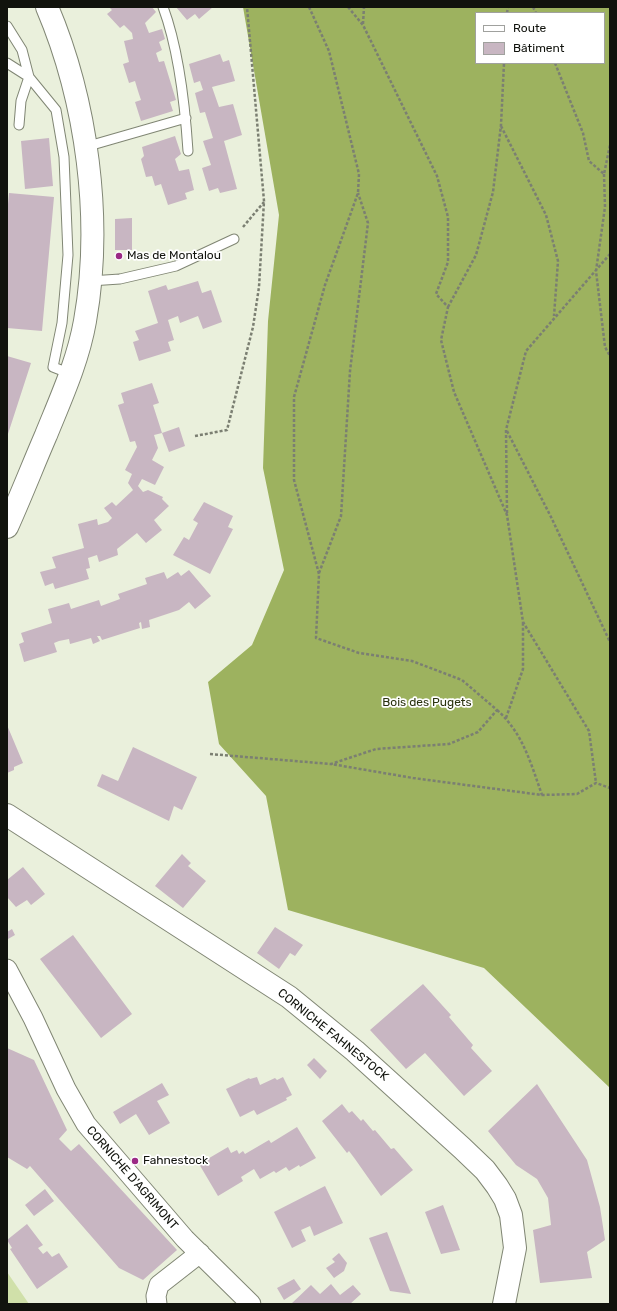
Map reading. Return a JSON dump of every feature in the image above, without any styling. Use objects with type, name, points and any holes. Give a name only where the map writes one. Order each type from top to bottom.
[{"type":"main road","points":[[7,527],[71,374],[85,321],[90,281],[91,207],[81,115],[56,27],[47,7]]},
{"type":"main road","name":"CORNICHE FAHNESTOCK","points":[[7,815],[289,996],[355,1051],[485,1170],[505,1199],[511,1215],[515,1248],[504,1304]]},
{"type":"street","name":"CORNICHE D'AGRIMONT","points":[[7,969],[33,1018],[66,1089],[86,1124],[180,1233],[251,1304]]},
{"type":"street","points":[[157,1304],[156,1296],[160,1284],[200,1253]]},
{"type":"lane","points":[[163,7],[177,66],[186,118],[188,151]]},
{"type":"lane","points":[[7,26],[22,50],[29,77],[21,101],[19,125]]},
{"type":"lane","points":[[7,63],[29,77],[56,110],[64,157],[68,255],[62,322],[53,367],[71,374]]},
{"type":"lane","points":[[85,147],[186,118]]},
{"type":"lane","points":[[90,281],[120,279],[176,266],[234,239]]},
{"type":"path","points":[[195,436],[227,430],[253,328],[259,287],[264,201],[247,7]]},
{"type":"path","points":[[309,7],[329,51],[359,174],[358,193],[325,285],[294,396],[294,480],[319,574],[316,638],[359,653],[412,661],[462,680],[506,718],[525,746],[542,795]]},
{"type":"path","points":[[348,7],[364,25],[437,176],[448,217],[448,262],[436,294],[448,306]]},
{"type":"path","points":[[364,7],[364,25]]},
{"type":"path","points":[[504,64],[501,125],[493,192],[476,255],[448,306],[441,340],[454,392],[507,515]]},
{"type":"path","points":[[555,64],[583,133],[589,161],[604,174]]},
{"type":"path","points":[[501,125],[546,215],[558,261],[554,318]]},
{"type":"path","points":[[610,145],[604,174],[605,207],[596,271],[605,347],[610,356]]},
{"type":"path","points":[[319,574],[341,516],[350,371],[368,223],[358,193]]},
{"type":"path","points":[[234,239],[264,201]]},
{"type":"path","points":[[506,718],[523,669],[523,622],[507,515],[506,430],[526,351],[610,254]]},
{"type":"path","points":[[506,430],[551,517],[610,642]]},
{"type":"path","points":[[523,622],[589,731],[596,783]]},
{"type":"path","points":[[331,764],[376,749],[449,744],[478,732],[498,710]]},
{"type":"path","points":[[210,754],[331,764],[413,778],[542,795],[577,794],[596,783],[610,788]]},
{"type":"green space","name":"Bois des Pugets","points":[[243,7],[610,7],[610,1088],[484,968],[288,910],[266,796],[219,744],[208,682],[252,645],[284,570],[263,468],[268,321],[279,215]]},
{"type":"green space","points":[[7,1272],[29,1304],[7,1304]]},
{"type":"building","points":[[109,7],[152,7],[156,12],[145,23],[149,33],[162,29],[165,39],[159,42],[162,50],[156,53],[159,62],[164,61],[176,100],[170,102],[173,111],[141,121],[135,102],[141,100],[135,81],[129,83],[123,64],[129,62],[124,41],[133,39],[132,33],[124,25],[120,28],[107,14],[112,10]]},
{"type":"building","points":[[176,7],[213,7],[199,19],[195,14],[187,20]]},
{"type":"building","points":[[220,54],[223,62],[229,60],[235,81],[212,87],[219,107],[233,104],[242,135],[224,141],[237,189],[220,193],[218,188],[209,191],[202,168],[211,165],[203,141],[213,138],[205,112],[200,113],[195,93],[203,90],[200,81],[194,83],[189,64]]},
{"type":"building","points":[[175,136],[181,154],[175,159],[179,171],[189,169],[194,190],[185,193],[187,199],[168,205],[161,184],[155,186],[152,176],[146,177],[141,159],[144,156],[142,147]]},
{"type":"building","points":[[49,138],[53,186],[25,189],[21,141]]},
{"type":"building","points":[[9,193],[54,197],[42,331],[7,328],[7,215]]},
{"type":"building","points":[[132,218],[132,250],[115,250],[115,219]]},
{"type":"building","points":[[198,281],[202,293],[211,290],[222,322],[203,329],[198,316],[180,323],[178,316],[168,320],[174,340],[168,342],[171,351],[139,361],[133,342],[139,340],[135,331],[158,323],[148,291],[166,285],[168,290]]},
{"type":"building","points":[[7,356],[31,363],[7,437]]},
{"type":"building","points":[[152,383],[159,403],[153,405],[162,433],[154,435],[158,448],[152,460],[164,467],[155,485],[142,479],[138,486],[143,492],[148,490],[163,497],[162,499],[169,506],[154,520],[162,530],[146,543],[137,533],[117,549],[118,555],[99,562],[97,555],[88,558],[90,568],[86,569],[89,579],[55,589],[53,583],[45,586],[40,572],[56,568],[52,557],[84,548],[78,524],[97,519],[98,525],[108,522],[112,518],[104,508],[112,502],[116,506],[133,490],[128,483],[132,474],[125,470],[137,447],[135,441],[130,442],[118,405],[124,403],[121,393]]},
{"type":"building","points":[[179,427],[185,446],[169,452],[162,433]]},
{"type":"building","points":[[204,502],[233,516],[228,527],[233,529],[210,574],[173,555],[184,537],[189,540],[198,523],[193,520]]},
{"type":"building","points":[[189,570],[211,596],[195,609],[189,602],[179,610],[149,620],[150,627],[142,629],[141,622],[139,623],[140,628],[102,640],[100,636],[97,636],[100,641],[93,644],[91,638],[70,644],[69,639],[59,641],[54,643],[57,652],[24,662],[19,644],[24,642],[21,633],[52,623],[48,609],[69,603],[71,609],[99,600],[101,606],[120,599],[118,594],[147,584],[145,578],[164,572],[167,579],[178,572],[181,576]]},
{"type":"building","points":[[7,725],[23,763],[14,767],[14,770],[7,773]]},
{"type":"building","points":[[133,747],[197,777],[182,810],[174,806],[169,821],[97,786],[102,774],[118,781]]},
{"type":"building","points":[[182,854],[191,863],[188,866],[206,881],[183,908],[155,886]]},
{"type":"building","points":[[23,867],[45,894],[31,905],[27,900],[16,907],[7,897],[7,880]]},
{"type":"building","points":[[275,927],[303,945],[295,956],[290,953],[279,969],[257,953]]},
{"type":"building","points":[[12,929],[15,935],[8,939],[7,932]]},
{"type":"building","points":[[73,935],[132,1014],[101,1038],[40,959]]},
{"type":"building","points":[[423,984],[451,1015],[449,1017],[473,1045],[471,1048],[492,1071],[464,1096],[425,1053],[406,1069],[370,1030]]},
{"type":"building","points":[[7,1048],[34,1060],[67,1130],[59,1139],[71,1151],[79,1144],[177,1250],[143,1280],[119,1268],[30,1166],[27,1169],[7,1157]]},
{"type":"building","points":[[314,1058],[327,1071],[320,1079],[307,1065]]},
{"type":"building","points":[[257,1077],[260,1085],[275,1078],[277,1080],[283,1077],[292,1095],[286,1098],[287,1100],[257,1115],[254,1110],[240,1117],[226,1089],[249,1078]]},
{"type":"building","points":[[162,1083],[169,1095],[157,1101],[170,1123],[149,1135],[136,1114],[120,1124],[113,1112]]},
{"type":"building","points":[[537,1084],[587,1160],[600,1207],[605,1240],[587,1252],[592,1278],[540,1283],[533,1230],[551,1225],[548,1198],[537,1179],[516,1165],[488,1131]]},
{"type":"building","points":[[342,1104],[349,1113],[352,1111],[361,1121],[363,1119],[373,1131],[375,1130],[391,1149],[394,1148],[413,1170],[381,1196],[349,1151],[347,1153],[322,1121]]},
{"type":"building","points":[[297,1127],[316,1158],[300,1167],[299,1165],[289,1171],[286,1167],[276,1173],[274,1171],[260,1179],[254,1169],[241,1177],[243,1181],[218,1196],[199,1164],[228,1147],[231,1153],[237,1150],[239,1154],[243,1151],[245,1154],[269,1140],[271,1143]]},
{"type":"building","points":[[325,1186],[343,1223],[314,1236],[310,1226],[301,1230],[306,1241],[292,1248],[274,1212]]},
{"type":"building","points":[[45,1189],[54,1201],[34,1216],[25,1205]]},
{"type":"building","points":[[443,1205],[460,1250],[441,1254],[425,1212]]},
{"type":"building","points":[[27,1224],[43,1245],[38,1248],[43,1254],[47,1251],[52,1257],[59,1253],[68,1267],[37,1289],[10,1249],[12,1248],[7,1240]]},
{"type":"building","points":[[387,1232],[411,1294],[390,1291],[369,1238]]},
{"type":"building","points":[[339,1253],[347,1263],[344,1271],[334,1278],[326,1268],[335,1262],[332,1259]]},
{"type":"building","points":[[294,1279],[301,1289],[284,1300],[277,1288]]},
{"type":"building","points":[[331,1284],[340,1295],[353,1285],[361,1294],[350,1304],[291,1304],[311,1285],[320,1294]]},
{"type":"place","name":"Mas de Montalou","points":[[119,256]]},
{"type":"place","name":"Fahnestock","points":[[135,1161]]}]
